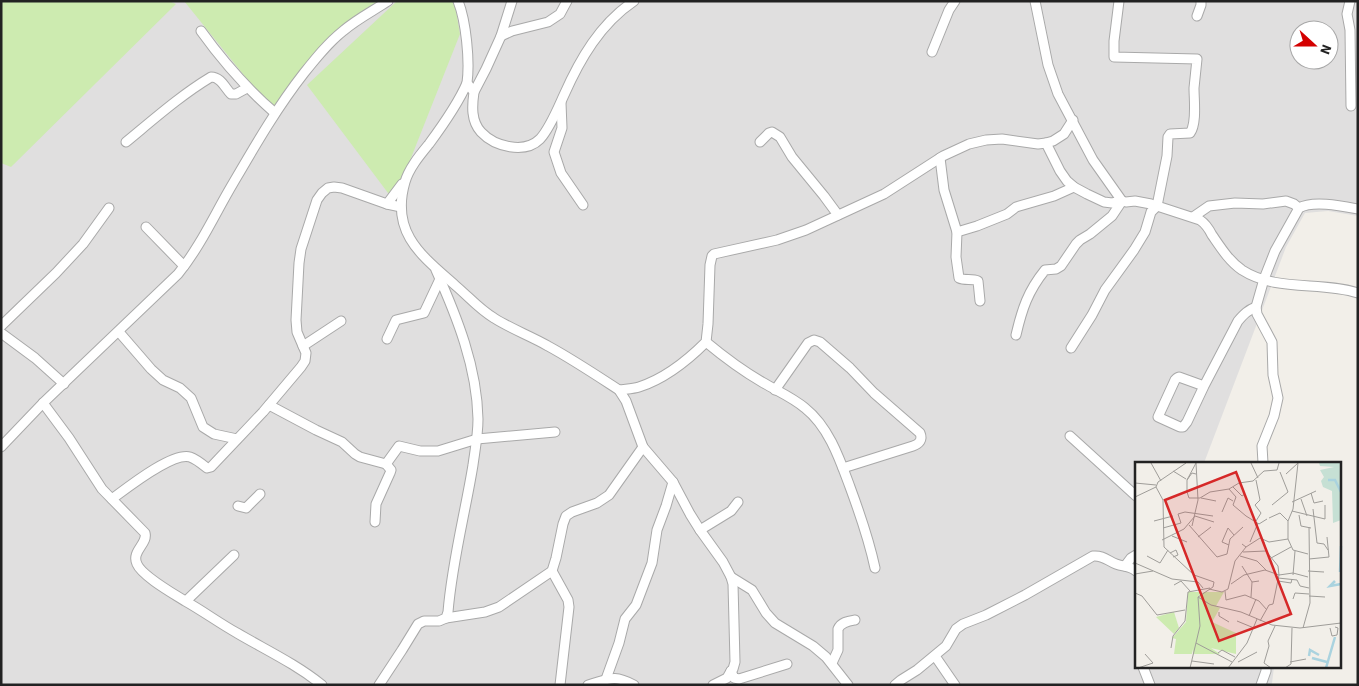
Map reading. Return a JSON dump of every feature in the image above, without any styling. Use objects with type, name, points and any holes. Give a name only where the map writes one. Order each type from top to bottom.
[{"type":"street","points":[[1,447],[184,266],[206,234],[255,146],[287,94],[327,45],[344,30],[388,1]]},
{"type":"street","points":[[387,204],[436,134],[463,93],[467,83],[469,69],[461,7],[458,1]]},
{"type":"street","points":[[512,1],[501,36],[474,92],[473,113],[475,122],[481,132],[490,139],[518,147],[526,147],[533,144],[544,134],[575,71],[595,38],[618,14],[634,1]]},
{"type":"street","points":[[501,36],[512,31],[548,22],[560,14],[567,1]]},
{"type":"street","points":[[932,52],[949,10],[955,1]]},
{"type":"street","points":[[1035,1],[1048,65],[1058,94],[1094,160],[1122,201]]},
{"type":"street","points":[[1071,348],[1105,290],[1145,232],[1151,212],[1157,206],[1167,156],[1168,137],[1170,134],[1190,132],[1193,129],[1197,59],[1114,57],[1119,1]]},
{"type":"street","points":[[1197,16],[1201,1]]},
{"type":"street","points":[[1350,1],[1347,14],[1350,30],[1352,106]]},
{"type":"street","points":[[201,31],[221,59],[247,88],[276,113]]},
{"type":"street","points":[[126,142],[195,86],[211,77],[214,76],[219,79],[231,94],[236,94],[247,88]]},
{"type":"street","points":[[467,83],[474,92]]},
{"type":"street","points":[[561,100],[562,128],[554,152],[561,174],[583,206]]},
{"type":"street","points":[[619,390],[639,387],[654,380],[688,358],[706,342],[710,265],[714,254],[792,236],[884,194],[940,158],[969,144],[986,140],[1046,143],[1064,134],[1073,120]]},
{"type":"street","points":[[760,142],[772,132],[780,136],[792,157],[838,215]]},
{"type":"street","points":[[1046,143],[1060,171],[1074,187],[1104,202],[1142,202],[1200,220],[1229,259],[1251,275],[1296,286],[1345,289],[1358,293]]},
{"type":"street","points":[[940,158],[944,190],[956,232],[956,257],[959,278],[978,281],[980,301]]},
{"type":"street","points":[[405,180],[401,198],[401,213],[405,229],[418,250],[492,317],[549,346],[619,390],[626,401],[643,447],[672,482],[690,514],[731,577],[734,594],[735,662],[727,678],[713,685]]},
{"type":"street","points":[[956,232],[1007,214],[1016,207],[1054,196],[1074,187]]},
{"type":"street","points":[[112,499],[137,480],[183,457],[193,458],[207,468],[210,467],[292,379],[305,361],[306,353],[297,332],[296,320],[299,263],[301,249],[317,200],[322,193],[328,188],[342,188],[401,207]]},
{"type":"street","points":[[1016,335],[1026,299],[1045,270],[1056,269],[1061,266],[1080,240],[1112,216],[1122,201]]},
{"type":"street","points":[[1193,217],[1209,206],[1235,203],[1263,204],[1286,201],[1299,208]]},
{"type":"street","points":[[1262,462],[1262,446],[1274,416],[1278,398],[1273,375],[1272,342],[1257,314],[1256,307],[1264,279],[1275,252],[1299,208],[1302,206],[1324,204],[1358,209]]},
{"type":"street","points":[[1,326],[83,244],[109,208]]},
{"type":"street","points":[[146,227],[184,266]]},
{"type":"street","points":[[435,267],[453,308],[472,366],[478,421],[466,508],[454,564],[446,618]]},
{"type":"street","points":[[387,339],[396,320],[424,313],[440,279]]},
{"type":"street","points":[[1204,386],[1179,377],[1174,380],[1158,417],[1180,427],[1187,422],[1238,321],[1243,314],[1256,307]]},
{"type":"street","points":[[303,346],[341,321]]},
{"type":"street","points":[[119,332],[151,369],[163,380],[180,388],[191,398],[202,426],[214,434],[237,439]]},
{"type":"street","points":[[1,333],[35,358],[64,384]]},
{"type":"street","points":[[775,390],[808,343],[814,340],[820,342],[850,368],[874,393],[922,436],[918,444],[843,468]]},
{"type":"street","points":[[706,342],[747,373],[796,401],[816,418],[843,468],[866,530],[875,568]]},
{"type":"street","points":[[44,403],[102,489],[145,533],[145,539],[136,555],[135,561],[138,567],[153,580],[235,632],[287,661],[320,684]]},
{"type":"street","points":[[268,405],[342,442],[360,457],[386,464],[391,470],[374,509],[375,522]]},
{"type":"street","points":[[386,464],[399,446],[420,451],[438,451],[477,439],[555,432]]},
{"type":"street","points":[[1070,436],[1135,495]]},
{"type":"street","points":[[378,685],[418,624],[424,621],[439,621],[446,618],[485,612],[499,607],[552,571],[566,516],[597,503],[609,495],[643,447]]},
{"type":"street","points":[[606,679],[619,643],[625,619],[636,605],[652,562],[657,530],[672,482]]},
{"type":"street","points":[[238,506],[246,508],[260,494]]},
{"type":"street","points":[[700,530],[732,511],[738,502]]},
{"type":"street","points":[[186,601],[234,555]]},
{"type":"street","points":[[895,685],[946,646],[956,629],[963,624],[986,615],[1025,595],[1093,556],[1104,557],[1116,564],[1135,570]]},
{"type":"street","points":[[1125,566],[1135,556]]},
{"type":"street","points":[[552,571],[568,600],[560,685]]},
{"type":"street","points":[[731,577],[752,590],[766,613],[775,623],[813,646],[832,663],[848,685]]},
{"type":"street","points":[[832,663],[838,650],[838,628],[847,622],[855,620]]},
{"type":"street","points":[[934,656],[955,685]]},
{"type":"street","points":[[731,671],[734,678],[741,678],[787,664]]},
{"type":"street","points":[[1143,668],[1150,685]]},
{"type":"street","points":[[1261,685],[1266,668]]},
{"type":"street","points":[[588,685],[606,679],[618,678],[634,685]]},
{"type":"shaded area","points":[[1,1],[1358,1],[1358,216],[1328,211],[1305,213],[1286,247],[1204,462],[1135,462],[1135,668],[1274,668],[1271,685],[1,685]]},
{"type":"green space","points":[[1,1],[169,1],[176,4],[11,167],[1,163]]},
{"type":"green space","points":[[184,1],[380,1],[350,21],[272,110]]},
{"type":"green space","points":[[397,1],[453,1],[460,34],[394,201],[307,85]]}]
